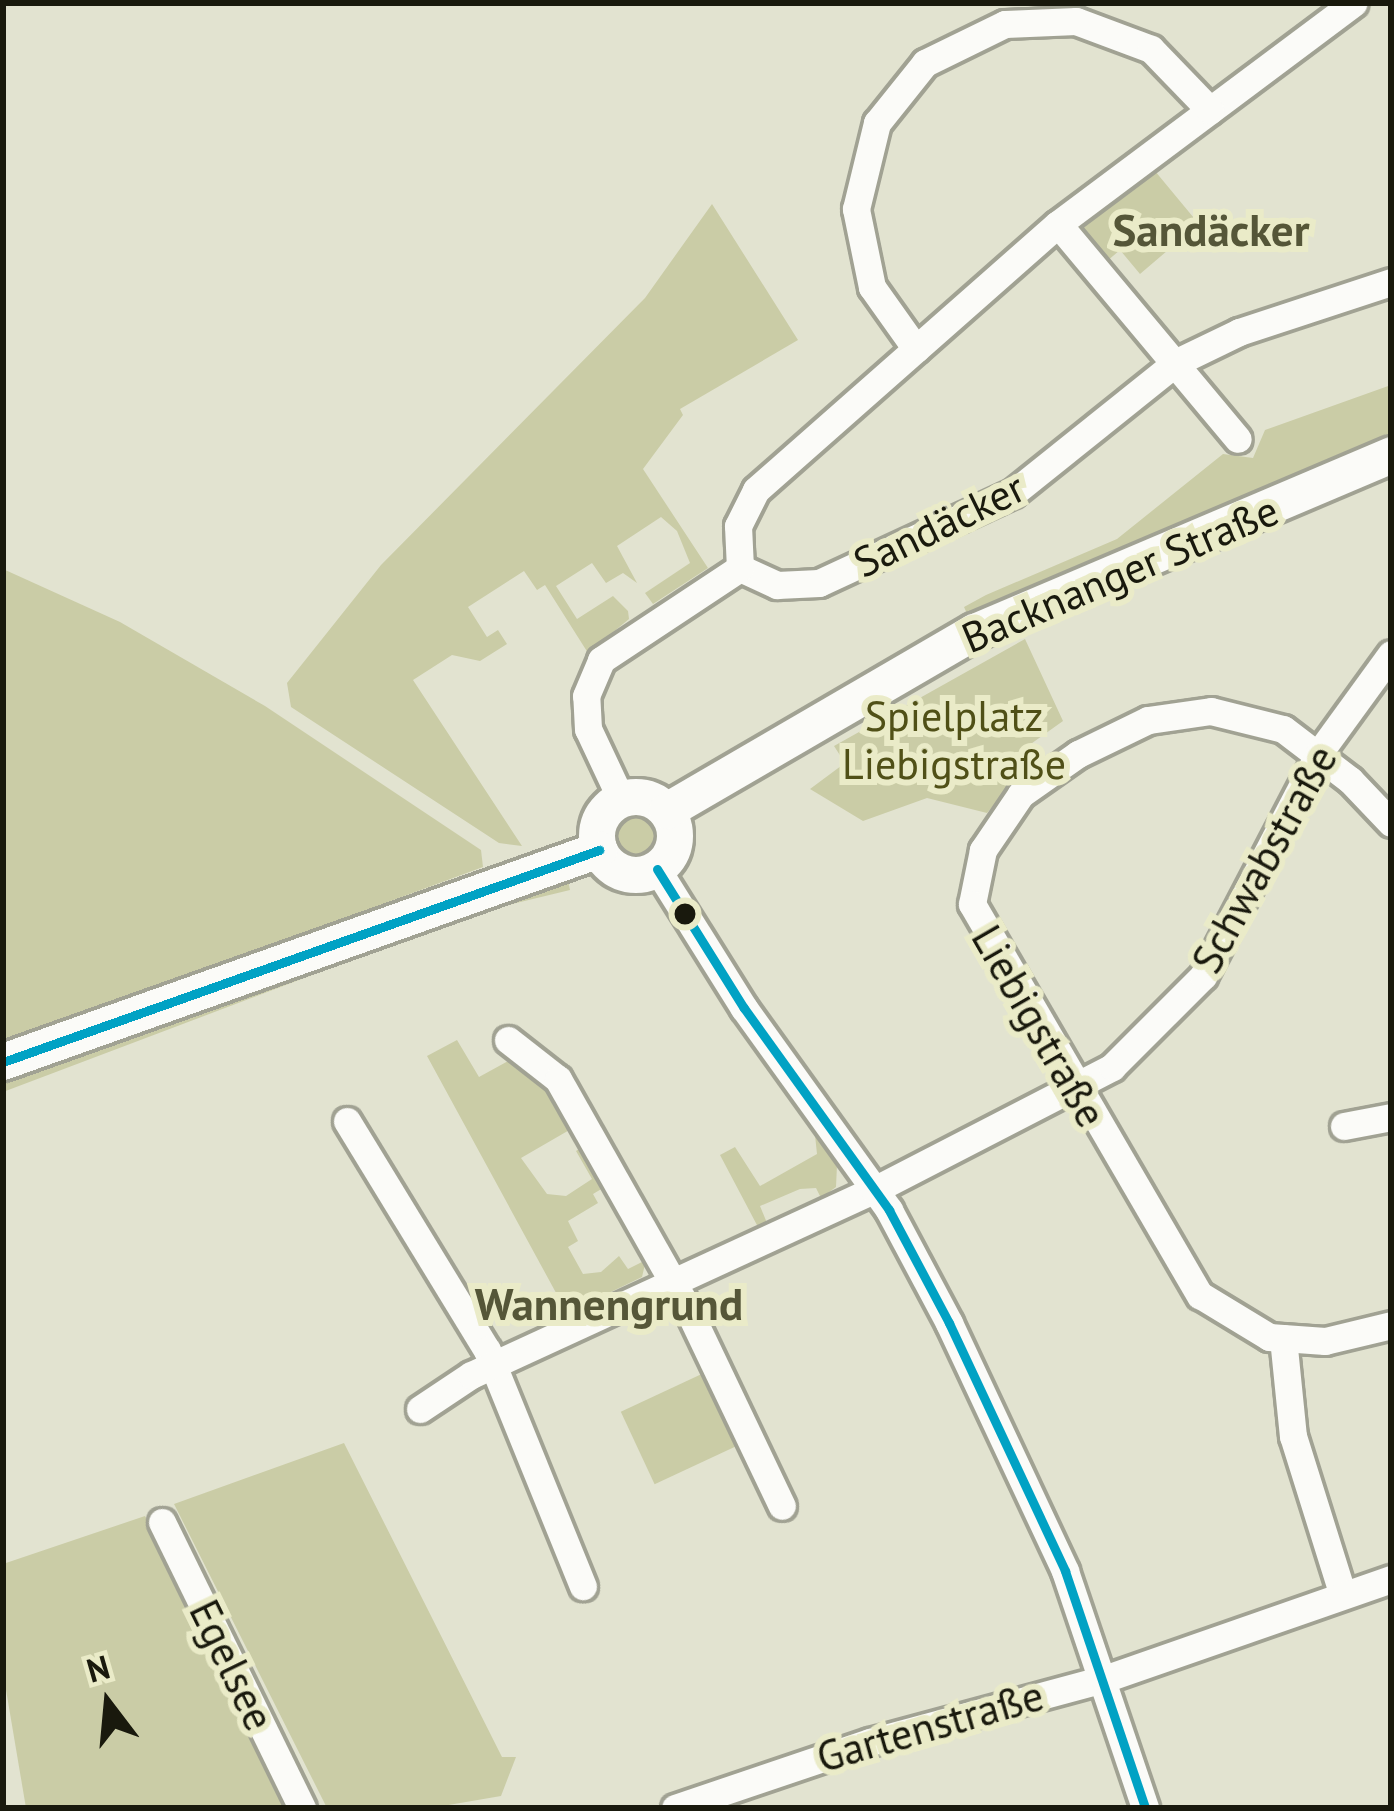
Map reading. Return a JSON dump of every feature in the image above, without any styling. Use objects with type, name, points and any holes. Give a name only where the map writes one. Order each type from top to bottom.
[{"type":"street","points":[[621,799],[587,729],[594,670],[613,649],[740,568],[738,526],[756,490],[1058,224],[1353,3]]},
{"type":"street","points":[[916,349],[872,287],[856,203],[877,123],[925,63],[1004,24],[1076,21],[1151,49],[1210,110]]},
{"type":"street","points":[[1058,224],[1238,439]]},
{"type":"street","name":"Sandäcker","points":[[740,568],[777,585],[819,583],[974,513],[1046,471],[1175,363],[1239,332],[1391,282]]},
{"type":"street","name":"Backnanger Straße","points":[[667,811],[975,632],[1391,455]]},
{"type":"street","name":"Schwabstraße","points":[[420,1409],[494,1366],[874,1190],[1126,1055],[1203,976],[1318,753],[1391,654]]},
{"type":"street","name":"Liebigstraße","points":[[1391,823],[1318,753],[1249,717],[1211,712],[1148,720],[1035,782],[1000,819],[977,865],[972,904],[1072,1087],[1200,1295],[1246,1328],[1283,1338],[1325,1341],[1391,1325]]},
{"type":"street","points":[[641,796],[667,811],[675,842],[657,869],[623,873],[599,850],[600,820],[621,799],[641,796]]},
{"type":"street","points":[[3,1062],[599,850]]},
{"type":"street","points":[[657,869],[874,1190],[1005,1440],[1104,1678],[1145,1808]]},
{"type":"street","points":[[508,1040],[553,1069],[673,1284],[782,1507]]},
{"type":"street","points":[[1344,1126],[1391,1117]]},
{"type":"street","points":[[347,1121],[494,1366],[583,1586]]},
{"type":"street","points":[[1283,1338],[1293,1436],[1342,1592]]},
{"type":"street","name":"Egelsee","points":[[162,1522],[302,1808]]},
{"type":"street","name":"Gartenstraße","points":[[675,1808],[871,1742],[1104,1678],[1342,1592],[1391,1580]]},
{"type":"green space","points":[[1150,165],[1208,235],[1174,245],[1140,274],[1120,250],[1106,262],[1081,226]]},
{"type":"green space","points":[[712,204],[798,340],[680,409],[683,415],[643,469],[708,568],[653,604],[645,593],[690,563],[677,531],[661,517],[617,546],[637,583],[623,573],[606,583],[592,563],[556,586],[577,619],[613,596],[628,611],[629,619],[588,653],[545,585],[537,590],[524,571],[468,607],[487,637],[498,630],[507,644],[480,661],[452,655],[413,680],[522,846],[499,843],[291,707],[287,683],[381,565],[645,298]]},
{"type":"green space","points":[[1391,385],[1391,442],[969,618],[964,607],[986,595],[1117,539],[1223,454],[1253,458],[1265,430]]},
{"type":"green space","points":[[3,569],[120,622],[265,706],[481,850],[483,867],[3,1044]]},
{"type":"green space","name":"Spielplatz Liebigstraße","points":[[1025,639],[1063,721],[1004,763],[1013,783],[987,813],[927,798],[863,821],[810,789],[845,763],[834,746]]},
{"type":"green space","points":[[636,812],[653,819],[660,836],[653,853],[636,860],[619,853],[612,836],[619,819]]},
{"type":"green space","points":[[567,875],[570,890],[479,912],[3,1092],[3,1069]]},
{"type":"green space","points":[[457,1040],[479,1077],[510,1060],[542,1069],[578,1125],[521,1158],[547,1194],[566,1196],[592,1179],[576,1151],[585,1145],[608,1185],[593,1194],[598,1203],[568,1221],[578,1241],[568,1247],[583,1274],[601,1272],[619,1256],[628,1269],[646,1260],[642,1277],[567,1313],[427,1056]]},
{"type":"green space","points":[[815,1135],[837,1165],[836,1187],[821,1198],[816,1188],[800,1189],[760,1206],[767,1223],[758,1227],[720,1155],[735,1147],[760,1186],[817,1154]]},
{"type":"green space","points":[[706,1372],[740,1445],[655,1484],[621,1412]]},
{"type":"green space","points":[[344,1443],[502,1757],[516,1757],[501,1796],[431,1808],[327,1808],[174,1504]]},
{"type":"green space","points":[[145,1516],[292,1808],[26,1808],[3,1672],[3,1564]]},
{"type":"transit line","points":[[3,1062],[599,850]]},
{"type":"transit line","points":[[657,869],[744,1008],[889,1210],[949,1323],[1065,1571],[1145,1808]]},
{"type":"district","name":"Sandäcker","points":[[1211,230]]},
{"type":"district","name":"Wannengrund","points":[[609,1304]]}]
